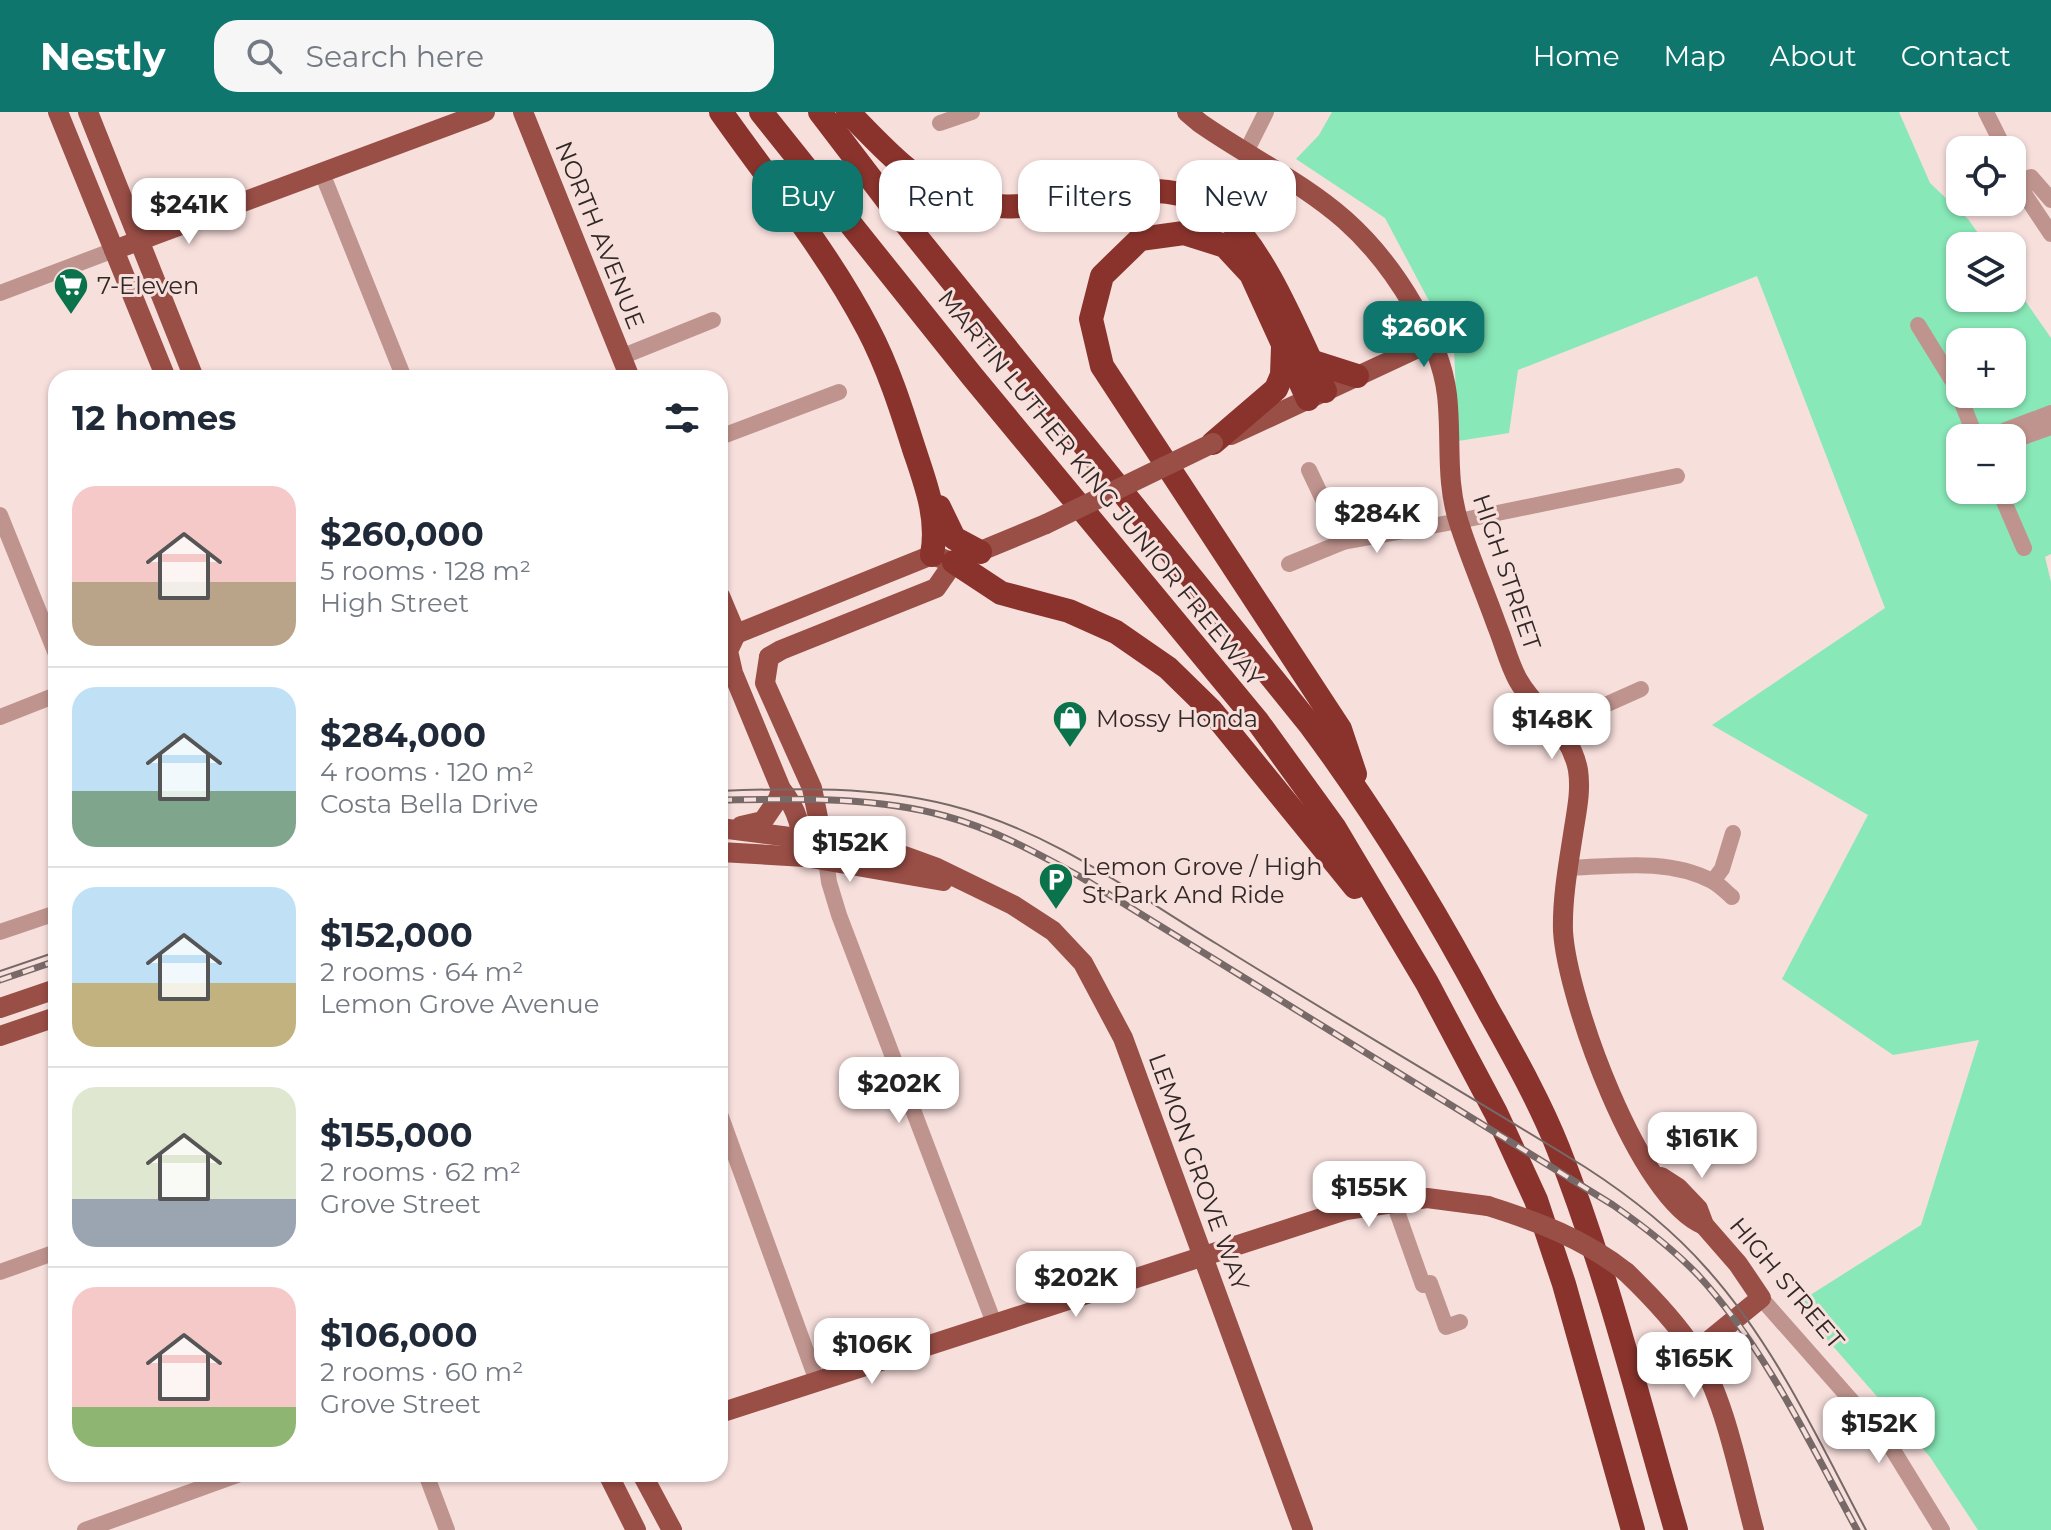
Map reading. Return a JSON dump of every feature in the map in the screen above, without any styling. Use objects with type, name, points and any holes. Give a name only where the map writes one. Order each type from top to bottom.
[{"type":"highway","points":[[721,112],[846,290],[869,331],[888,372],[928,493],[943,559],[1001,593],[1069,611],[1116,632],[1168,668],[1211,710],[1410,954]]},
{"type":"highway","name":"MARTIN LUTHER KING JUNIOR FREEWAY","points":[[761,112],[972,376],[1258,722],[1334,827],[1410,954],[1496,1113],[1536,1200],[1564,1284],[1633,1530]]},
{"type":"highway","name":"MARTIN LUTHER KING JUNIOR FREEWAY","points":[[820,112],[904,221],[1311,726],[1363,799],[1441,922],[1510,1050],[1557,1147],[1597,1261],[1676,1530]]},
{"type":"highway","points":[[848,112],[902,166],[956,199],[994,206],[1043,206],[1126,191],[1164,191],[1196,199],[1228,219],[1257,253],[1310,361],[1316,395]]},
{"type":"highway","points":[[1316,395],[1283,345],[1251,274],[1225,246],[1184,233],[1140,239],[1102,276],[1091,319],[1102,366],[1340,729],[1363,799]]},
{"type":"highway","points":[[1213,443],[1276,389],[1282,375],[1283,345]]},
{"type":"highway","points":[[1310,361],[1357,376]]},
{"type":"highway","points":[[928,493],[937,502],[954,538],[980,552]]},
{"type":"highway","points":[[1624,1496],[1626,1530]]},
{"type":"main road","points":[[58,112],[163,370]]},
{"type":"main road","points":[[88,112],[191,370]]},
{"type":"main road","points":[[114,250],[485,112]]},
{"type":"main road","name":"NORTH AVENUE","points":[[523,112],[627,370]]},
{"type":"main road","name":"HIGH STREET","points":[[1187,112],[1345,220],[1371,246],[1394,276],[1433,341],[1447,396],[1448,458],[1459,521],[1518,680],[1562,731],[1578,771],[1579,796],[1563,930],[1570,974],[1585,1023],[1622,1123],[1638,1153],[1668,1197],[1691,1220],[1704,1225],[1738,1264],[1761,1298]]},
{"type":"main road","points":[[728,637],[870,580],[980,552],[1046,524],[1433,341]]},
{"type":"main road","points":[[769,657],[936,588],[943,559]]},
{"type":"main road","points":[[865,616],[870,580]]},
{"type":"main road","points":[[728,637],[769,657]]},
{"type":"main road","points":[[728,637],[733,673],[781,789],[790,800],[814,849]]},
{"type":"main road","points":[[769,657],[765,683],[812,788],[814,849]]},
{"type":"main road","points":[[728,827],[763,821],[781,789]]},
{"type":"main road","points":[[728,830],[814,849]]},
{"type":"main road","points":[[728,852],[814,849]]},
{"type":"main road","name":"LEMON GROVE WAY","points":[[814,849],[974,887],[1013,905],[1053,931],[1083,963],[1123,1038],[1303,1530]]},
{"type":"main road","points":[[0,1008],[48,992]]},
{"type":"main road","points":[[0,1036],[48,1020]]},
{"type":"main road","points":[[728,1410],[1346,1210],[1427,1198],[1488,1206],[1539,1222],[1598,1250],[1654,1298],[1695,1352],[1712,1385],[1754,1530]]},
{"type":"main road","points":[[1695,1352],[1761,1298]]},
{"type":"main road","points":[[612,1482],[636,1530]]},
{"type":"main road","points":[[646,1482],[672,1530]]},
{"type":"street","points":[[940,123],[972,112]]},
{"type":"street","points":[[1245,154],[1266,112]]},
{"type":"street","points":[[1986,112],[1998,136]]},
{"type":"street","points":[[322,173],[401,370]]},
{"type":"street","points":[[2026,179],[2031,177],[2051,200]]},
{"type":"street","points":[[2026,196],[2051,234]]},
{"type":"street","points":[[0,293],[114,250]]},
{"type":"street","points":[[621,357],[713,320]]},
{"type":"street","points":[[1918,325],[1955,385],[1970,424]]},
{"type":"street","points":[[728,434],[839,392]]},
{"type":"street","points":[[2022,424],[2051,413]]},
{"type":"street","points":[[2026,436],[2051,427]]},
{"type":"street","points":[[1309,470],[1343,542]]},
{"type":"street","points":[[1289,564],[1343,542],[1677,476]]},
{"type":"street","points":[[2005,504],[2024,548]]},
{"type":"street","points":[[0,515],[48,634]]},
{"type":"street","points":[[1562,731],[1585,714],[1641,689]]},
{"type":"street","points":[[0,717],[48,698]]},
{"type":"street","points":[[1713,881],[1722,869],[1733,833]]},
{"type":"street","points":[[814,849],[994,1323]]},
{"type":"street","points":[[1568,868],[1661,866],[1713,881],[1732,897]]},
{"type":"street","points":[[0,932],[48,916]]},
{"type":"street","points":[[728,1136],[817,1381]]},
{"type":"street","points":[[1394,1203],[1423,1285],[1430,1283],[1446,1327],[1460,1322]]},
{"type":"street","points":[[0,1272],[48,1255]]},
{"type":"street","name":"HIGH STREET","points":[[1761,1298],[1858,1404],[1888,1442],[1942,1530]]},
{"type":"street","points":[[85,1530],[218,1482]]},
{"type":"street","points":[[429,1482],[447,1530]]},
{"type":"green space","points":[[1332,112],[1899,112],[1930,183],[1946,198],[1946,216],[1965,216],[1977,232],[1946,232],[1946,312],[2026,312],[2026,302],[2051,338],[2051,554],[2045,557],[2051,582],[2051,1530],[1978,1530],[1930,1457],[1796,1304],[1921,1225],[1979,1040],[1893,1055],[1782,979],[1868,815],[1712,725],[1885,608],[1757,276],[1518,370],[1509,433],[1458,441],[1454,348],[1385,218],[1296,159],[1319,135]]},
{"type":"tram line","points":[[728,791],[807,789],[892,794],[949,805],[1021,830],[1120,883],[1585,1167],[1665,1227],[1694,1254],[1731,1298],[1775,1362],[1866,1530]]},
{"type":"tram line","points":[[0,971],[48,955]]},
{"type":"railway","points":[[728,800],[834,800],[890,805],[945,816],[1014,842],[1079,876],[1613,1205],[1646,1229],[1698,1275],[1745,1334],[1785,1397],[1857,1530]]},
{"type":"railway","points":[[0,980],[48,964]]},
{"type":"place","name":"7-Eleven","points":[[71,316]]},
{"type":"place","name":"Mossy Honda","points":[[1070,749]]},
{"type":"place","name":"Lemon Grove / High St Park And Ride","points":[[1056,911]]}]
